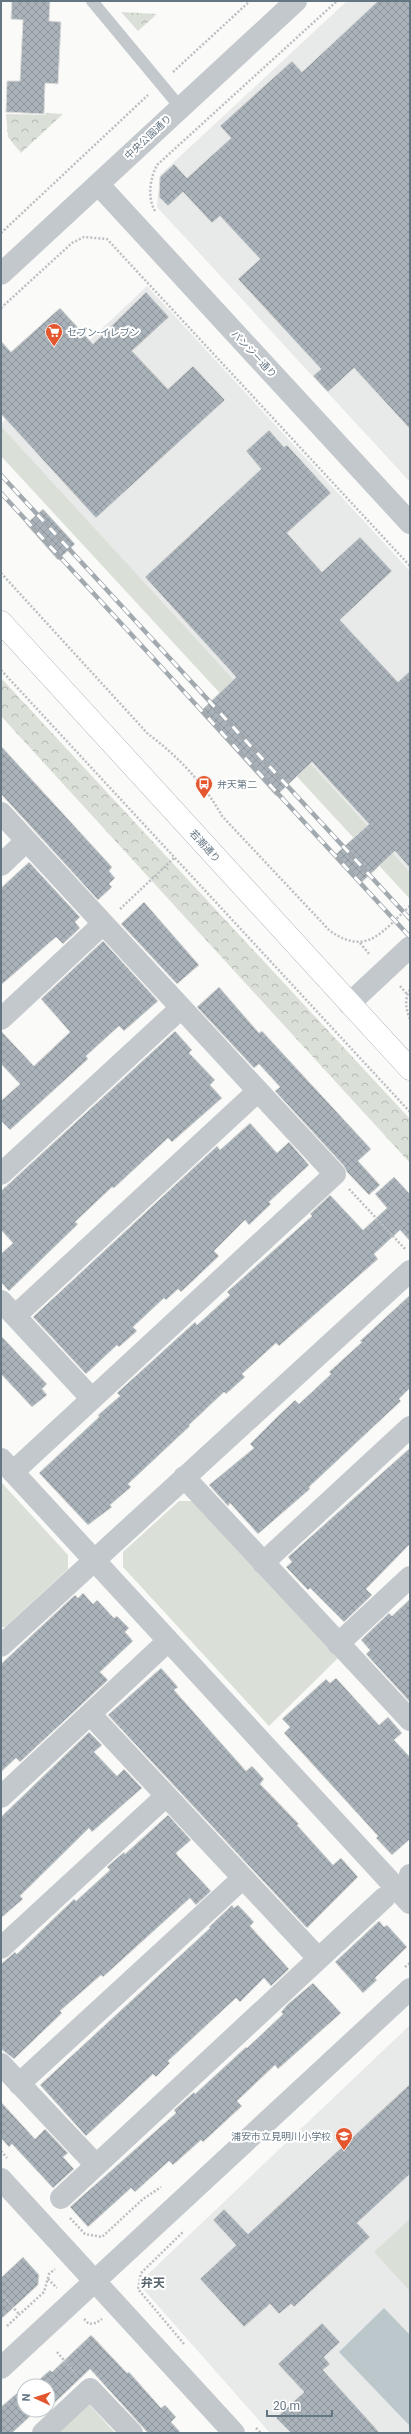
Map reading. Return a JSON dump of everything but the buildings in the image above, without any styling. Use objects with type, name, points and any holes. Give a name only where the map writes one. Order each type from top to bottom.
[{"type":"main road","name":"若潮通り","points":[[1,622],[410,1069]]},
{"type":"street","name":"中央公園通り","points":[[1,274],[296,1]]},
{"type":"street","name":"パンジー通り","points":[[98,184],[410,523]]},
{"type":"street","points":[[1,813],[335,1174],[92,1399],[7,1466],[96,1560],[168,1641],[410,1903]]},
{"type":"street","points":[[1,864],[26,841]]},
{"type":"street","points":[[1,1019],[103,924]]},
{"type":"street","points":[[349,1004],[410,947]]},
{"type":"street","points":[[1,1174],[181,1008]]},
{"type":"street","points":[[92,1399],[8,1309],[258,1091]]},
{"type":"street","points":[[1,1646],[410,1271]]},
{"type":"street","points":[[263,1563],[410,1427]]},
{"type":"street","points":[[184,1477],[410,1720]]},
{"type":"street","points":[[338,1644],[410,1577]]},
{"type":"street","points":[[1,1797],[168,1641]]},
{"type":"street","points":[[90,1714],[318,1958]]},
{"type":"street","points":[[1,1948],[166,1796]]},
{"type":"street","points":[[19,2084],[243,1878]]},
{"type":"street","points":[[64,2205],[96,2165],[384,1898]]},
{"type":"street","points":[[1,2368],[410,1989]]},
{"type":"street","points":[[1,2064],[96,2165]]},
{"type":"street","points":[[6,2170],[95,2281],[242,2428]]},
{"type":"street","points":[[42,2433],[90,2389],[132,2433]]},
{"type":"lane","points":[[92,1],[180,107]]},
{"type":"path","points":[[1,233],[250,1]]},
{"type":"path","points":[[152,205],[151,182],[158,165],[337,1]]},
{"type":"path","points":[[1,308],[72,243],[84,237],[107,239],[410,566]]},
{"type":"path","points":[[1,573],[148,734],[161,744],[210,795],[222,816],[330,931],[340,937],[360,943],[374,939],[410,906]]},
{"type":"path","points":[[1,670],[410,1112]]},
{"type":"path","points":[[103,924],[174,858]]},
{"type":"path","points":[[410,990],[407,994],[406,1006],[410,1019]]},
{"type":"path","points":[[335,1174],[410,1252]]},
{"type":"path","points":[[404,1968],[410,1963]]},
{"type":"path","points":[[1,2151],[6,2170]]},
{"type":"path","points":[[64,2205],[85,2234],[102,2237],[143,2198],[168,2183]]},
{"type":"path","points":[[187,2349],[179,2336],[140,2294],[138,2289],[141,2273],[180,2236],[188,2225]]},
{"type":"path","points":[[7,2326],[44,2292]]},
{"type":"path","points":[[1,2294],[19,2314]]},
{"type":"path","points":[[57,2352],[90,2389]]},
{"type":"path","points":[[242,2428],[261,2433]]},
{"type":"shaded area","points":[[347,1],[410,1],[410,482],[157,207],[160,175]]},
{"type":"shaded area","points":[[147,286],[410,571],[410,872],[1,426],[1,424]]},
{"type":"shaded area","name":"浦安市立見明川小学校","points":[[410,2025],[410,2433],[270,2433],[144,2290],[145,2277]]},
{"type":"shaded area","points":[[384,2308],[410,2335],[410,2426],[339,2352]]},
{"type":"green space","points":[[121,12],[157,14],[138,31]]},
{"type":"green space","points":[[46,113],[63,114],[21,153],[8,137],[6,114],[45,115]]},
{"type":"green space","points":[[1,426],[410,872],[410,899],[1,456]]},
{"type":"green space","points":[[1,678],[410,1119],[410,1163],[1,716]]},
{"type":"green space","points":[[1,1482],[68,1555],[68,1569],[5,1627],[1,1627]]},
{"type":"green space","points":[[179,1501],[193,1501],[338,1658],[269,1726],[123,1567],[123,1552]]},
{"type":"green space","points":[[410,2219],[410,2291],[374,2252]]},
{"type":"green space","points":[[87,2402],[115,2433],[54,2433]]},
{"type":"railway","points":[[1,475],[410,919]]},
{"type":"railway","points":[[1,493],[410,937]]},
{"type":"place","name":"セブン-イレブン","points":[[54,347]]},
{"type":"place","name":"弁天第二","points":[[204,799]]},
{"type":"place","name":"浦安市立見明川小学校","points":[[344,2151]]},
{"type":"district","name":"弁天","points":[[153,2283]]}]
